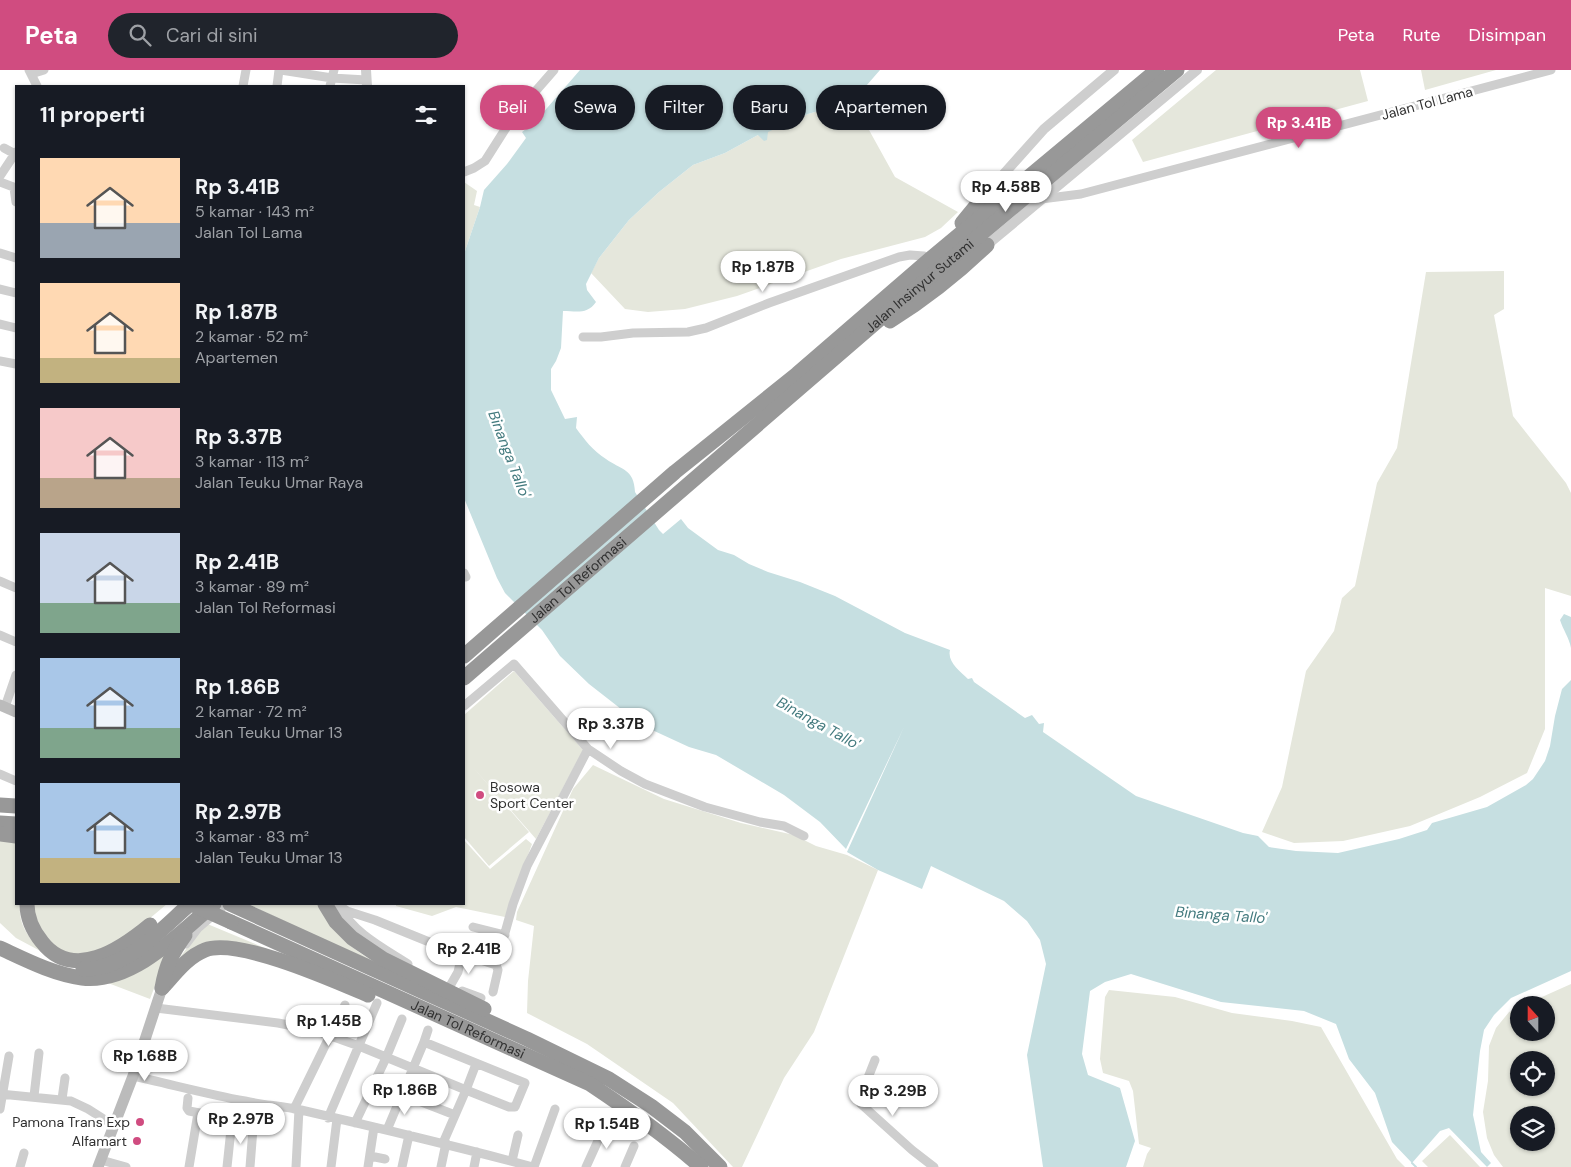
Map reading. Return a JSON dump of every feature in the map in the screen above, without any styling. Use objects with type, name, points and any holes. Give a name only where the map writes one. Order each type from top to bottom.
[{"type":"highway","name":"Jalan Insinyur Sutami","points":[[674,472],[797,374],[1156,70]]},
{"type":"highway","name":"Jalan Insinyur Sutami","points":[[688,485],[848,346],[1177,70]]},
{"type":"highway","points":[[933,257],[985,195]]},
{"type":"highway","points":[[848,346],[912,307],[967,265],[987,245]]},
{"type":"highway","name":"Jalan Tol Reformasi","points":[[465,655],[674,472]]},
{"type":"highway","name":"Jalan Tol Reformasi","points":[[465,678],[688,485]]},
{"type":"highway","points":[[0,805],[15,806]]},
{"type":"highway","points":[[0,822],[15,824]]},
{"type":"highway","points":[[0,834],[15,836]]},
{"type":"highway","points":[[27,905],[30,924],[46,948],[62,958],[81,960],[98,958],[113,952],[135,937],[174,905]]},
{"type":"highway","points":[[0,938],[55,964],[80,969],[94,969],[117,962],[132,953],[190,905]]},
{"type":"highway","name":"Jalan Tol Reformasi","points":[[193,905],[590,1084],[645,1120],[702,1167]]},
{"type":"highway","points":[[0,948],[60,973],[83,978],[106,977],[129,970],[146,960],[224,905]]},
{"type":"highway","points":[[162,988],[165,968],[186,933],[224,905]]},
{"type":"highway","name":"Jalan Tol Reformasi","points":[[224,905],[527,1039],[609,1079],[651,1106],[685,1132],[720,1167]]},
{"type":"highway","points":[[326,905],[336,922],[352,938],[382,959],[556,1044],[609,1079]]},
{"type":"highway","points":[[162,988],[185,963],[200,952],[216,946],[243,949],[334,981],[590,1084]]},
{"type":"main road","points":[[2,706],[15,712]]},
{"type":"main road","points":[[99,1163],[133,1076],[162,988]]},
{"type":"street","points":[[36,85],[30,72],[44,70]]},
{"type":"street","points":[[243,85],[246,70]]},
{"type":"street","points":[[277,85],[284,70],[332,78],[366,79]]},
{"type":"street","points":[[465,172],[485,162],[512,117],[554,70]]},
{"type":"street","points":[[985,195],[1044,129],[1114,70]]},
{"type":"street","points":[[987,245],[1197,70]]},
{"type":"street","name":"Jalan Tol Lama","points":[[1041,199],[1081,194],[1551,70]]},
{"type":"street","points":[[4,148],[15,153]]},
{"type":"street","points":[[0,176],[15,154]]},
{"type":"street","points":[[0,182],[15,188]]},
{"type":"street","points":[[0,253],[15,258]]},
{"type":"street","points":[[583,336],[675,332],[706,328],[769,303],[899,257],[910,255],[933,257]]},
{"type":"street","points":[[0,289],[15,293]]},
{"type":"street","points":[[0,324],[15,328]]},
{"type":"street","points":[[0,361],[15,364]]},
{"type":"street","points":[[0,581],[15,588]]},
{"type":"street","points":[[0,635],[15,642]]},
{"type":"street","points":[[465,705],[514,664],[588,749],[621,771],[651,787],[705,807],[760,822],[784,826],[804,836]]},
{"type":"street","points":[[2,706],[15,677]]},
{"type":"street","points":[[493,992],[498,970],[496,965],[513,904],[527,866],[588,749]]},
{"type":"street","points":[[0,774],[15,781]]},
{"type":"street","points":[[338,905],[462,954],[496,965]]},
{"type":"street","points":[[338,905],[351,923],[368,938],[416,970],[480,998]]},
{"type":"street","points":[[473,927],[505,935]]},
{"type":"street","points":[[450,986],[458,972],[462,954]]},
{"type":"street","points":[[0,956],[27,967]]},
{"type":"street","points":[[331,1167],[333,1119],[359,1046],[377,1003]]},
{"type":"street","points":[[296,1167],[297,1109],[346,1006]]},
{"type":"street","points":[[156,1008],[278,1022],[314,1030],[359,1046],[513,1108],[516,1106],[525,1083],[424,1042]]},
{"type":"street","points":[[355,1123],[402,1019]]},
{"type":"street","points":[[387,1130],[428,1030]]},
{"type":"street","points":[[34,1096],[39,1053]]},
{"type":"street","points":[[0,1109],[1,1094],[9,1056]]},
{"type":"street","points":[[875,1060],[860,1098],[861,1104],[912,1150],[934,1167]]},
{"type":"street","points":[[441,1167],[444,1143],[476,1064]]},
{"type":"street","points":[[133,1076],[255,1103],[297,1109],[333,1119],[444,1143],[533,1167],[555,1109]]},
{"type":"street","points":[[62,1099],[64,1078]]},
{"type":"street","points":[[1,1094],[71,1101],[113,1125]]},
{"type":"street","points":[[402,1094],[455,1115]]},
{"type":"street","points":[[188,1098],[187,1109],[198,1113],[247,1122]]},
{"type":"street","points":[[250,1167],[255,1103]]},
{"type":"street","points":[[189,1167],[198,1113]]},
{"type":"street","points":[[227,1167],[232,1120]]},
{"type":"street","points":[[586,1167],[606,1123]]},
{"type":"street","points":[[368,1167],[374,1127]]},
{"type":"street","points":[[402,1167],[409,1135]]},
{"type":"street","points":[[512,1161],[518,1135]]},
{"type":"street","points":[[625,1167],[634,1146]]},
{"type":"street","points":[[474,1167],[477,1152]]},
{"type":"street","points":[[20,1167],[24,1153]]},
{"type":"street","points":[[370,1156],[384,1159]]},
{"type":"street","points":[[99,1163],[126,1167]]},
{"type":"shaded area","points":[[1216,70],[1360,70],[1368,101],[1143,162],[1132,140]]},
{"type":"shaded area","points":[[1421,70],[1496,70],[1425,90]]},
{"type":"shaded area","points":[[816,112],[816,130],[869,130],[895,177],[958,212],[941,228],[925,237],[841,259],[737,296],[685,309],[648,312],[625,309],[591,273],[599,258],[629,220],[659,192],[693,165],[725,153],[770,130],[806,130],[806,115]]},
{"type":"shaded area","points":[[465,183],[477,191],[474,205],[480,207],[465,251]]},
{"type":"shaded area","points":[[1504,271],[1504,309],[1494,315],[1513,416],[1566,483],[1571,493],[1571,596],[1545,588],[1545,729],[1527,773],[1480,797],[1410,826],[1343,841],[1294,843],[1262,832],[1282,787],[1306,671],[1334,631],[1342,598],[1355,586],[1377,483],[1397,448],[1426,272]]},
{"type":"shaded area","points":[[514,671],[583,750],[536,839],[471,765],[529,832],[489,866],[465,838],[465,714]]},
{"type":"shaded area","points":[[593,765],[664,799],[741,823],[794,835],[816,846],[847,855],[878,870],[814,1032],[784,1078],[742,1167],[733,1167],[673,1103],[587,1044],[527,1013],[528,981],[534,926],[516,920],[517,912],[573,789]]},
{"type":"shaded area","points":[[0,839],[15,843],[15,905],[20,905],[21,919],[26,932],[46,954],[16,938],[0,923]]},
{"type":"shaded area","points":[[526,839],[532,844],[505,917],[456,907],[432,916],[396,906],[465,905],[465,841],[490,869]]},
{"type":"shaded area","points":[[29,905],[166,905],[113,949],[66,957],[43,940]]},
{"type":"shaded area","points":[[250,905],[319,905],[335,930],[356,950],[376,963],[420,986]]},
{"type":"shaded area","points":[[205,923],[349,983],[251,949],[178,960]]},
{"type":"shaded area","points":[[168,951],[150,999],[108,983]]},
{"type":"shaded area","points":[[1571,984],[1571,1167],[1503,1167],[1494,1155],[1487,1138],[1483,1112],[1488,1081],[1489,1046],[1496,1028],[1509,1012],[1510,1041],[1555,1041],[1555,996],[1544,996]]},
{"type":"shaded area","points":[[1109,990],[1175,997],[1232,1013],[1321,1027],[1397,1159],[1405,1167],[1143,1167],[1151,1148],[1139,1144],[1133,1091],[1129,1081],[1103,1073],[1100,1059],[1105,997]]},
{"type":"shaded area","points":[[1450,1135],[1480,1167],[1428,1167],[1422,1161]]},
{"type":"water","name":"Binanga Tallo'","points":[[580,70],[880,70],[867,85],[816,85],[816,112],[806,115],[806,85],[733,85],[733,130],[772,130],[768,132],[767,140],[764,141],[758,135],[725,153],[693,165],[659,192],[629,220],[599,258],[586,284],[587,290],[596,302],[585,311],[563,311],[561,348],[551,369],[551,390],[565,419],[577,417],[576,428],[589,445],[601,456],[629,474],[634,484],[635,492],[663,534],[681,519],[688,528],[718,550],[734,555],[768,572],[835,596],[905,633],[950,650],[952,662],[968,679],[972,678],[974,682],[1025,718],[1032,715],[1039,724],[1044,723],[1043,732],[1136,796],[1243,833],[1258,836],[1269,847],[1296,851],[1338,853],[1399,839],[1427,830],[1432,823],[1487,807],[1533,779],[1545,761],[1550,746],[1562,689],[1571,680],[1571,971],[1515,996],[1510,996],[1510,999],[1494,1015],[1484,1030],[1473,1115],[1481,1152],[1491,1163],[1487,1167],[1449,1128],[1440,1131],[1412,1163],[1392,1142],[1375,1093],[1349,1059],[1336,1024],[1304,1011],[1221,1002],[1131,974],[1105,982],[1090,991],[1082,1054],[1088,1075],[1120,1088],[1135,1141],[1126,1167],[1043,1167],[1027,1055],[1046,964],[1040,940],[1027,921],[1004,901],[931,866],[922,889],[878,870],[847,852],[904,727],[846,849],[820,822],[784,795],[716,755],[689,747],[650,729],[630,716],[589,684],[560,656],[542,630],[505,593],[465,500],[465,251],[484,190],[507,164],[526,138],[522,132],[525,130],[545,130],[545,110],[555,99],[555,130],[635,130],[635,85],[567,85]]},
{"type":"water","points":[[1564,614],[1571,617],[1571,648],[1560,620]]},
{"type":"waterway","points":[[1412,1163],[1416,1167]]},
{"type":"place","name":"Bosowa Sport Center","points":[[480,795]]},
{"type":"place","name":"Pamona Trans Exp","points":[[140,1122]]},
{"type":"place","name":"Alfamart","points":[[137,1141]]}]
